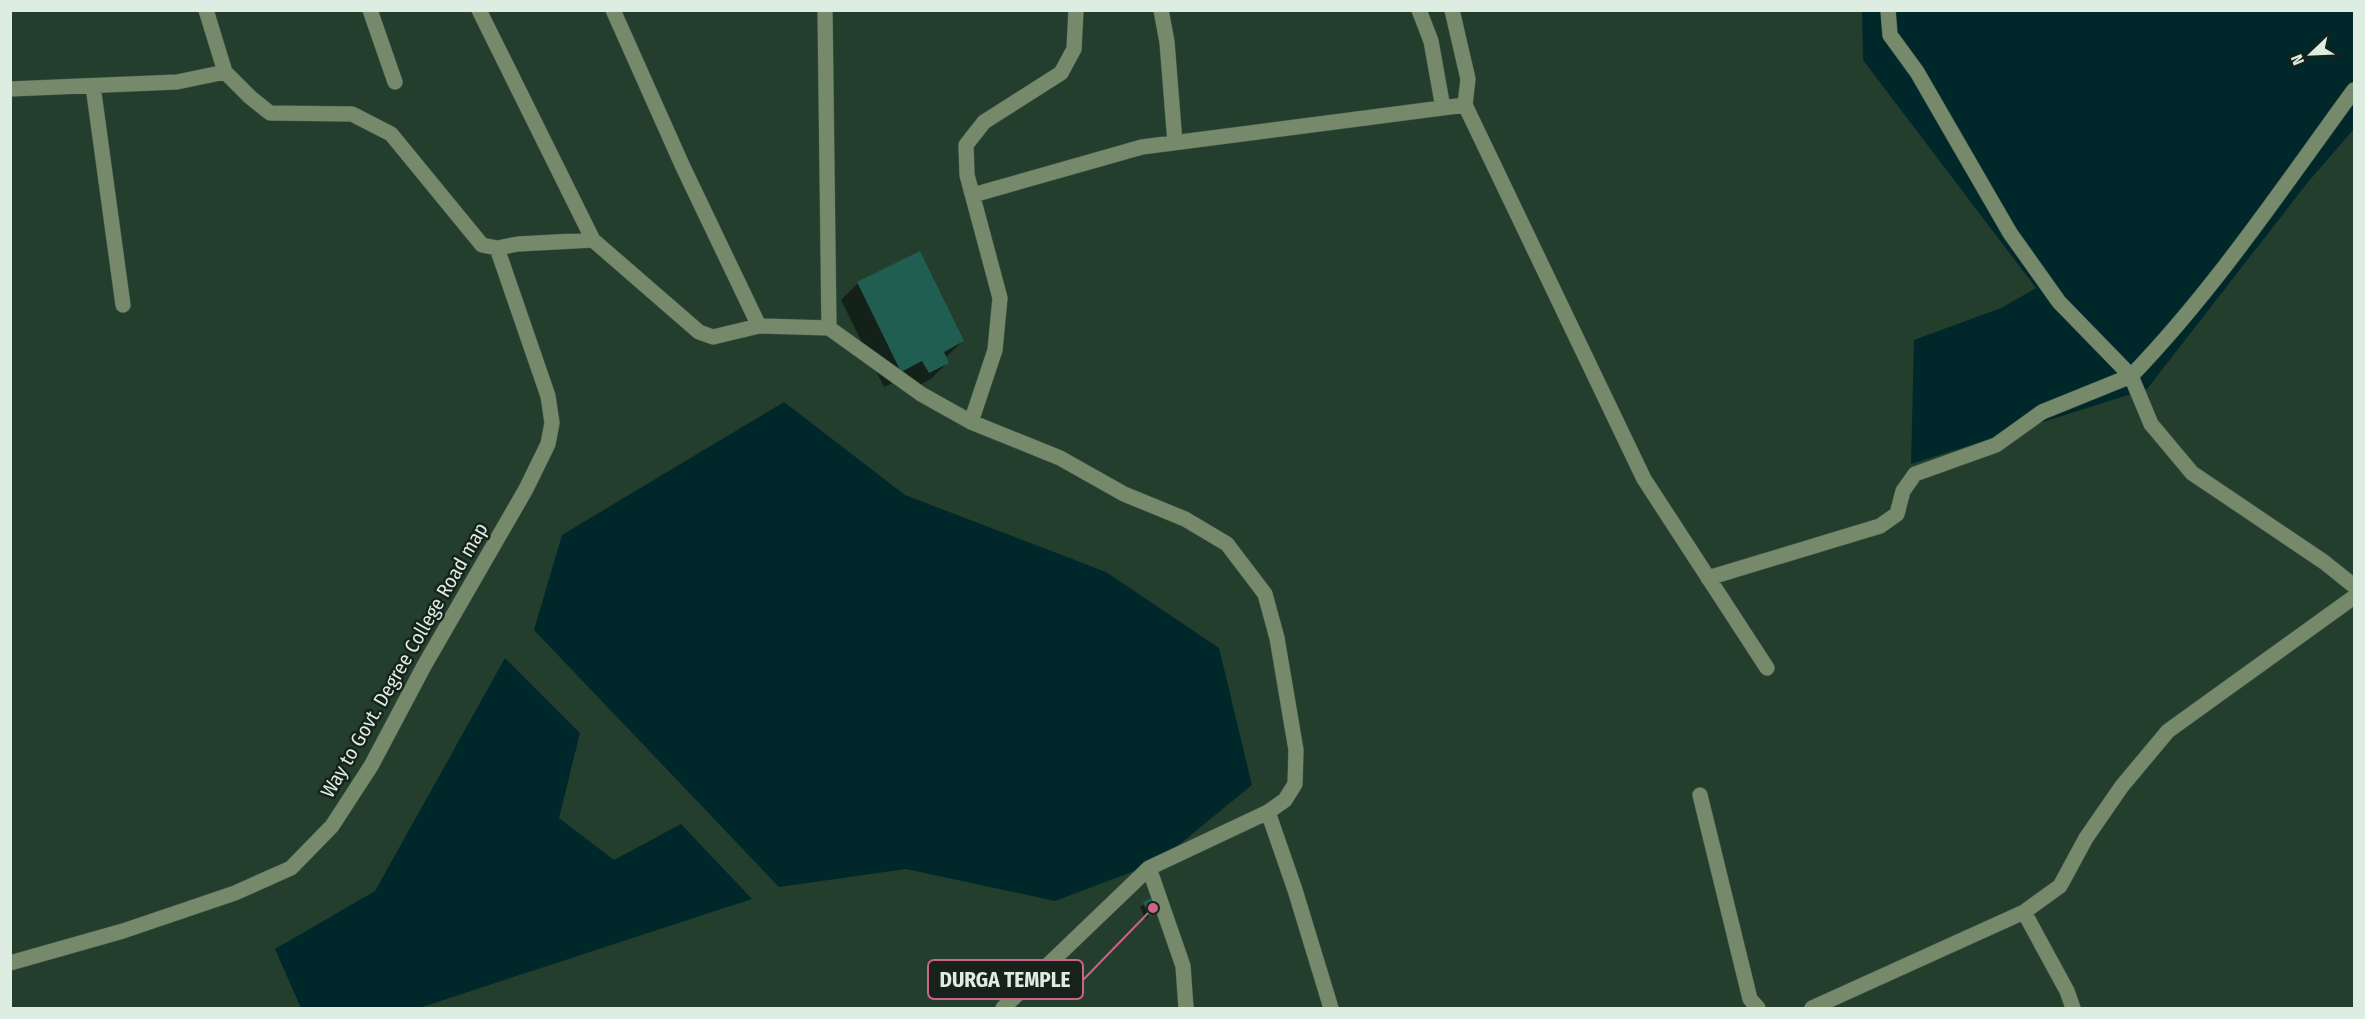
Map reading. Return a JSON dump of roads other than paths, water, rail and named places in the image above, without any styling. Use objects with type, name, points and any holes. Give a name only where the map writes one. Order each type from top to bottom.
[{"type":"street","points":[[206,10],[225,72],[270,113],[352,114],[390,134],[482,245],[497,248],[518,244],[593,240]]},
{"type":"street","points":[[370,10],[394,82]]},
{"type":"street","points":[[479,10],[593,240],[699,332],[713,337],[759,326],[829,327],[921,394],[971,422],[1060,458],[1124,494],[1185,519],[1227,544],[1265,594],[1277,638],[1296,750],[1294,784],[1285,800],[1268,812],[1149,868],[1003,1008]]},
{"type":"street","points":[[613,10],[688,177],[759,326]]},
{"type":"street","points":[[825,10],[829,327]]},
{"type":"street","points":[[971,422],[995,350],[1000,298],[967,175],[966,145],[984,122],[1061,74],[1074,50],[1076,10]]},
{"type":"street","points":[[1161,10],[1167,42],[1175,142]]},
{"type":"street","points":[[1419,10],[1431,41],[1443,108]]},
{"type":"street","points":[[1452,10],[1468,79],[1466,105],[1644,479],[1767,668]]},
{"type":"street","points":[[1888,10],[1890,35],[1917,72],[2010,233],[2059,302],[2131,376],[2151,424],[2192,473],[2324,562],[2355,586]]},
{"type":"street","points":[[10,89],[177,82],[225,72]]},
{"type":"street","points":[[93,86],[123,305]]},
{"type":"street","points":[[1708,578],[1880,526],[1897,514],[1903,491],[1915,474],[1996,445],[2042,412],[2131,376],[2159,347],[2253,228],[2355,90]]},
{"type":"street","points":[[973,195],[1142,147],[1466,105]]},
{"type":"street","name":"Way to Govt. Degree College Road map","points":[[10,963],[123,931],[236,893],[291,868],[332,826],[371,766],[424,666],[526,489],[548,444],[552,423],[549,396],[497,248]]},
{"type":"street","points":[[1812,1008],[2024,912],[2060,886],[2086,837],[2122,786],[2168,731],[2355,597]]},
{"type":"street","points":[[1700,795],[1750,999],[1758,1008]]},
{"type":"street","points":[[1268,812],[1295,890],[1331,1008]]},
{"type":"street","points":[[1149,868],[1183,966],[1186,1008]]},
{"type":"street","points":[[2024,912],[2067,991],[2073,1008]]},
{"type":"water","points":[[1862,11],[2354,11],[2354,129],[2308,182],[2147,389],[1911,464],[1914,340],[2001,308],[2036,288],[1863,60]]},
{"type":"water","points":[[784,402],[905,495],[1106,572],[1219,648],[1252,785],[1158,862],[1055,901],[906,869],[779,887],[534,630],[562,535]]},
{"type":"water","points":[[505,658],[580,733],[559,818],[614,860],[681,824],[752,899],[419,1008],[301,1008],[275,949],[375,891]]},
{"type":"place","name":"DURGA TEMPLE","points":[[1153,908]]}]
